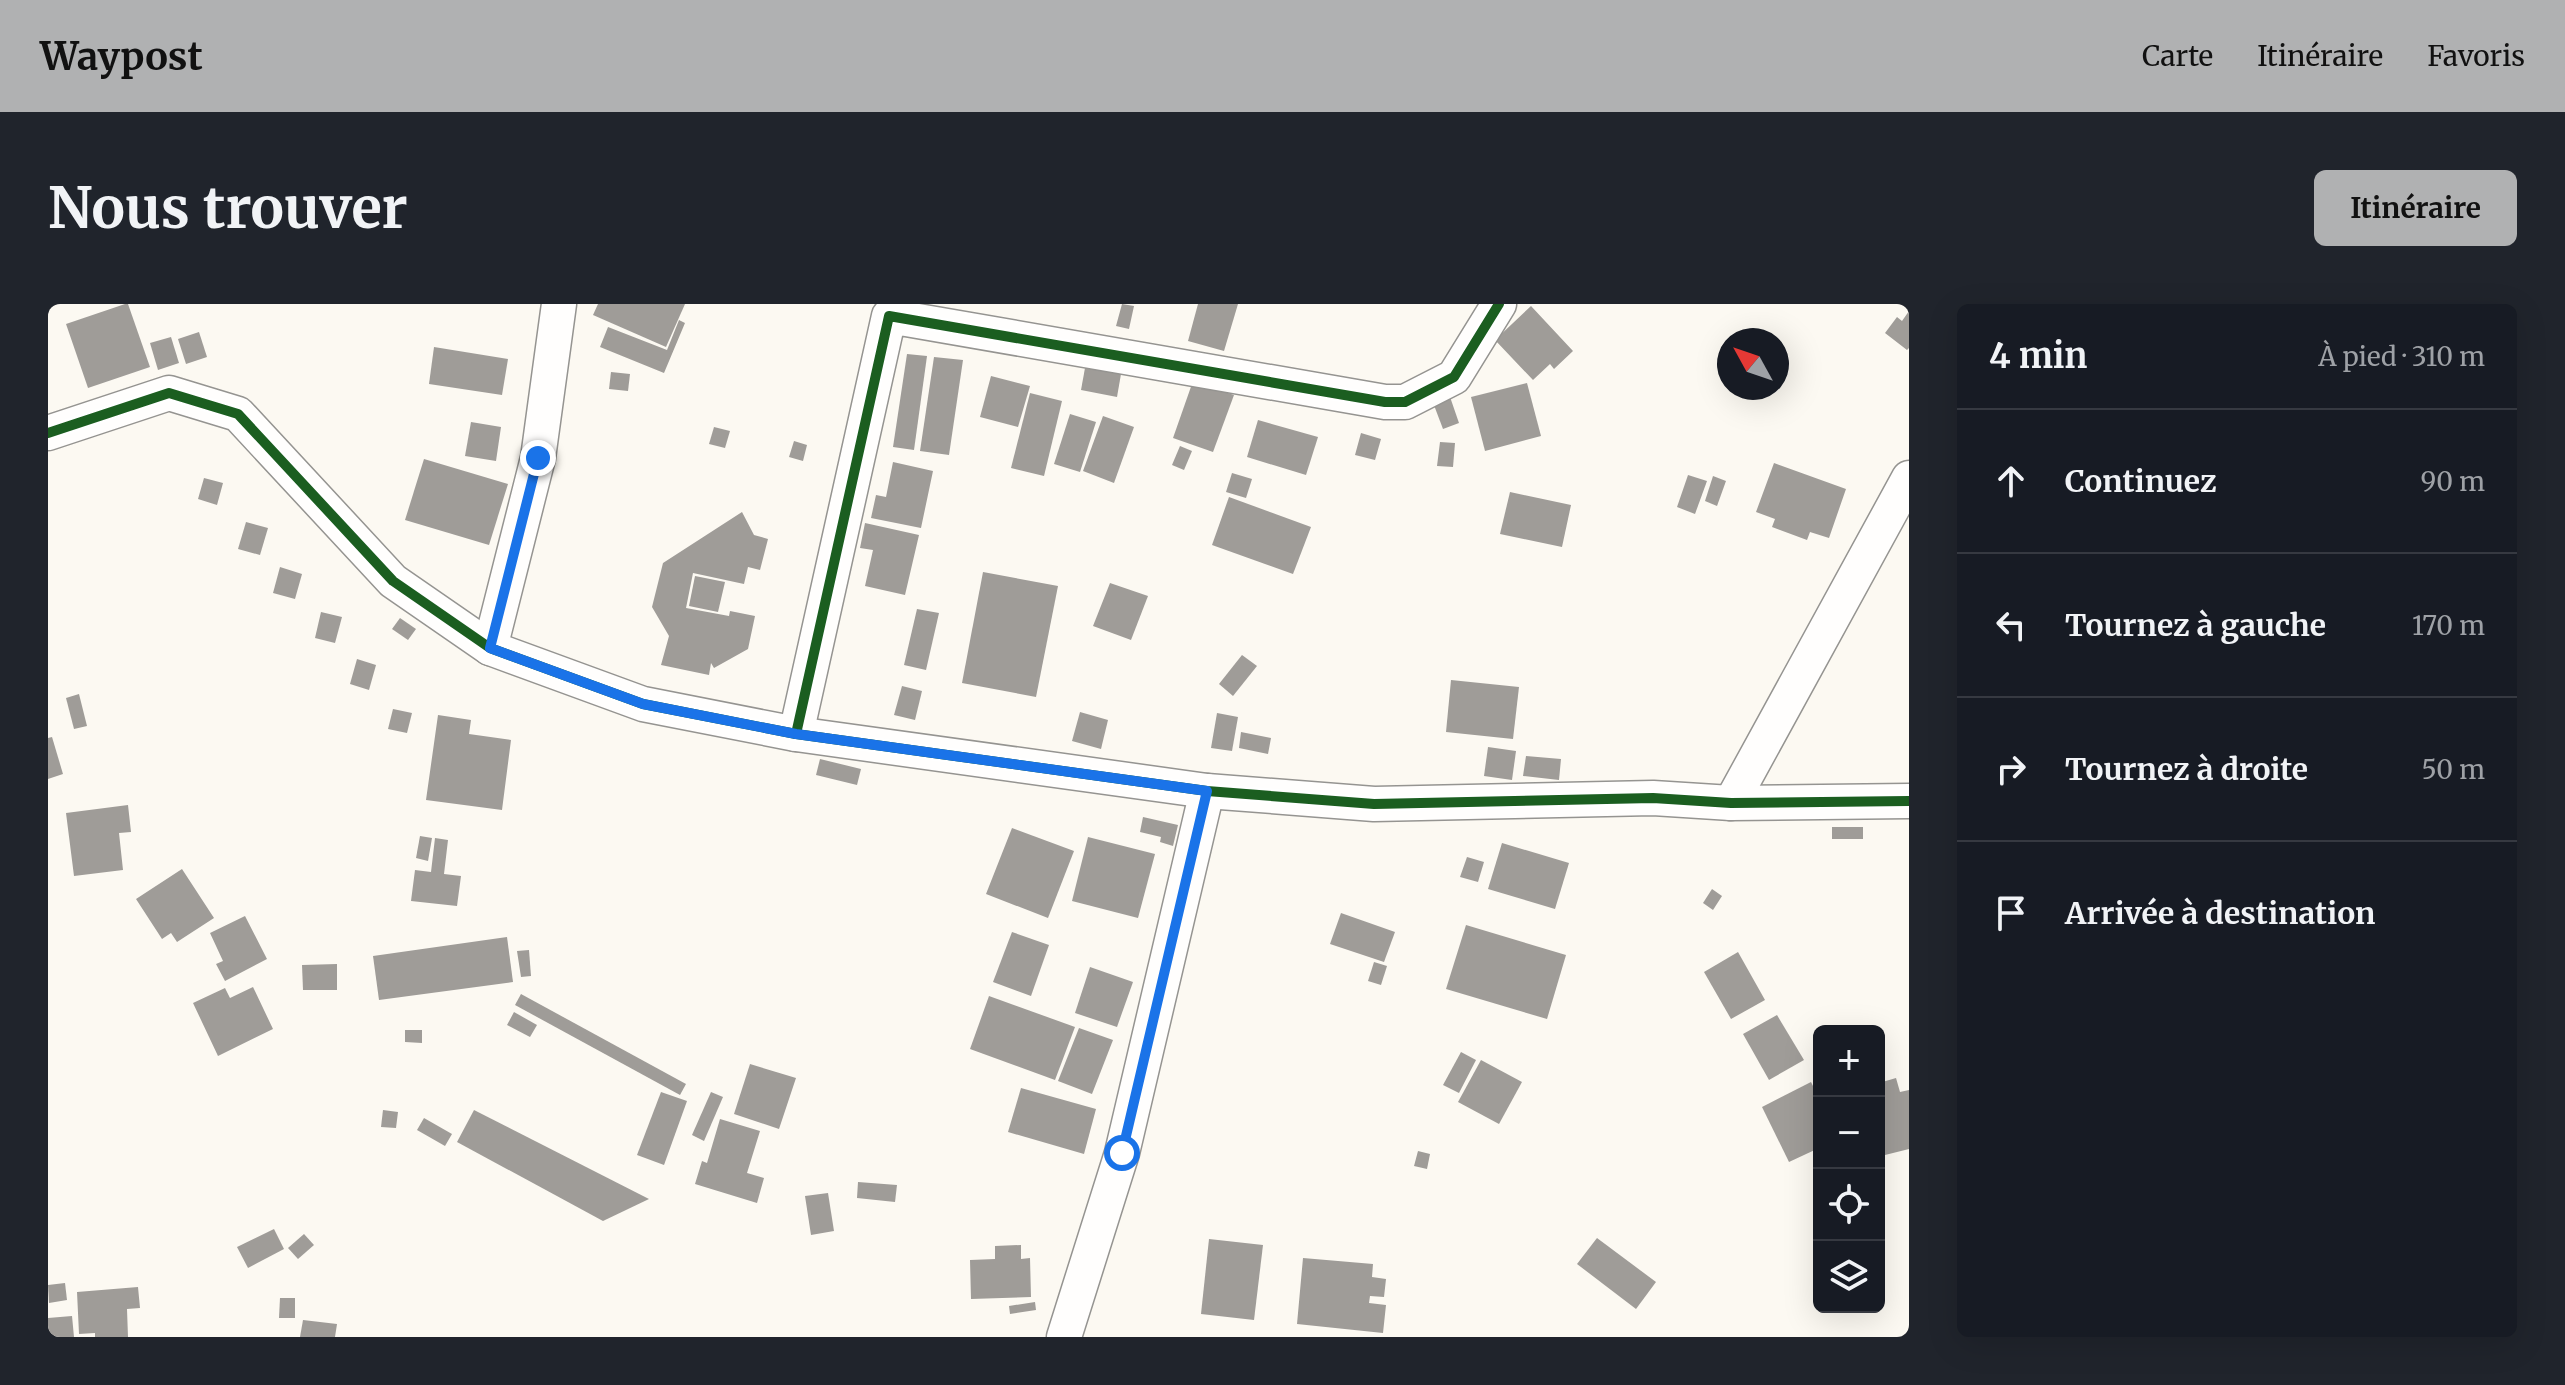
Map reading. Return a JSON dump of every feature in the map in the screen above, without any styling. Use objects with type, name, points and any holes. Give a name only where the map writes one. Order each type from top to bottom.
[{"type":"street","points":[[490,648],[538,458],[559,304]]},
{"type":"street","points":[[796,734],[889,316],[1405,402],[1454,377],[1499,304]]},
{"type":"street","points":[[48,433],[169,393],[238,414],[393,581],[490,648],[643,704],[796,734],[1207,791],[1374,804],[1653,798],[1731,803],[1909,801]]},
{"type":"street","points":[[1731,803],[1909,478]]},
{"type":"street","points":[[1064,1337],[1122,1153],[1207,791]]},
{"type":"building","points":[[128,304],[150,367],[88,388],[66,324]]},
{"type":"building","points":[[598,304],[685,304],[666,347],[593,315]]},
{"type":"building","points":[[1122,304],[1134,306],[1129,329],[1116,326]]},
{"type":"building","points":[[1198,304],[1238,304],[1224,351],[1188,341]]},
{"type":"building","points":[[1531,306],[1573,351],[1554,369],[1550,364],[1533,380],[1495,340]]},
{"type":"building","points":[[1909,311],[1907,350],[1885,333],[1897,317],[1902,321]]},
{"type":"building","points":[[679,320],[685,323],[664,373],[600,347],[608,327],[667,350]]},
{"type":"building","points":[[199,332],[207,357],[186,364],[178,339]]},
{"type":"building","points":[[171,337],[179,363],[158,370],[150,343]]},
{"type":"building","points":[[434,347],[508,359],[502,395],[429,384]]},
{"type":"building","points":[[907,354],[927,356],[914,450],[893,447]]},
{"type":"building","points":[[934,357],[963,360],[949,455],[920,451]]},
{"type":"building","points":[[1085,368],[1121,374],[1117,397],[1081,390]]},
{"type":"building","points":[[611,372],[630,374],[628,391],[609,389]]},
{"type":"building","points":[[991,376],[1030,386],[1018,427],[980,417]]},
{"type":"building","points":[[1193,381],[1234,395],[1213,452],[1173,438]]},
{"type":"building","points":[[1527,383],[1541,436],[1485,451],[1471,397]]},
{"type":"building","points":[[1030,393],[1062,401],[1044,476],[1011,468]]},
{"type":"building","points":[[1449,394],[1459,423],[1443,429],[1432,400]]},
{"type":"building","points":[[1070,414],[1096,422],[1080,472],[1054,464]]},
{"type":"building","points":[[1103,416],[1134,427],[1114,483],[1083,471]]},
{"type":"building","points":[[1258,420],[1318,437],[1306,475],[1247,457]]},
{"type":"building","points":[[471,422],[501,427],[496,461],[465,456]]},
{"type":"building","points":[[714,427],[730,431],[725,448],[709,444]]},
{"type":"building","points":[[1361,433],[1381,439],[1375,460],[1355,455]]},
{"type":"building","points":[[794,441],[807,445],[803,461],[789,457]]},
{"type":"building","points":[[1440,442],[1455,443],[1453,467],[1437,466]]},
{"type":"building","points":[[1180,446],[1192,451],[1184,470],[1172,465]]},
{"type":"building","points":[[424,459],[508,484],[489,545],[405,520]]},
{"type":"building","points":[[893,462],[933,471],[921,528],[871,518],[876,495],[886,497]]},
{"type":"building","points":[[1774,463],[1846,489],[1829,538],[1810,532],[1807,540],[1772,527],[1775,519],[1756,512]]},
{"type":"building","points":[[1232,473],[1252,479],[1246,498],[1226,492]]},
{"type":"building","points":[[1688,475],[1707,481],[1695,514],[1677,507]]},
{"type":"building","points":[[1713,476],[1726,481],[1717,506],[1705,501]]},
{"type":"building","points":[[204,478],[223,483],[217,505],[198,499]]},
{"type":"building","points":[[1510,492],[1571,505],[1562,547],[1500,534]]},
{"type":"building","points":[[1229,497],[1311,527],[1293,574],[1212,545]]},
{"type":"building","points":[[742,512],[754,535],[768,539],[760,570],[748,567],[744,584],[693,573],[686,608],[729,616],[730,611],[755,616],[748,649],[714,668],[711,663],[709,675],[661,665],[669,636],[652,607],[663,563]]},
{"type":"building","points":[[246,522],[268,528],[260,555],[238,549]]},
{"type":"building","points":[[865,523],[919,535],[905,595],[865,586],[873,550],[860,548]]},
{"type":"building","points":[[280,567],[302,574],[295,599],[273,593]]},
{"type":"building","points":[[983,572],[1058,586],[1036,697],[962,683]]},
{"type":"building","points":[[695,576],[725,582],[718,612],[689,606]]},
{"type":"building","points":[[1110,583],[1148,596],[1131,640],[1093,626]]},
{"type":"building","points":[[917,609],[939,613],[926,670],[904,665]]},
{"type":"building","points":[[321,612],[342,617],[335,643],[315,638]]},
{"type":"building","points":[[400,618],[416,629],[408,640],[392,629]]},
{"type":"building","points":[[1242,655],[1257,666],[1233,696],[1219,684]]},
{"type":"building","points":[[357,659],[376,665],[369,690],[350,684]]},
{"type":"building","points":[[1451,680],[1519,687],[1513,739],[1446,732]]},
{"type":"building","points":[[902,686],[922,691],[915,720],[894,715]]},
{"type":"building","points":[[79,694],[87,726],[74,729],[66,698]]},
{"type":"building","points":[[393,709],[412,713],[407,733],[388,729]]},
{"type":"building","points":[[1080,712],[1108,720],[1101,749],[1072,741]]},
{"type":"building","points":[[1217,713],[1238,717],[1232,751],[1211,748]]},
{"type":"building","points":[[438,715],[471,720],[469,734],[511,740],[502,810],[426,800]]},
{"type":"building","points":[[1241,732],[1271,738],[1268,754],[1239,748]]},
{"type":"building","points":[[52,737],[63,774],[48,779],[48,738]]},
{"type":"building","points":[[1488,747],[1516,751],[1512,780],[1484,776]]},
{"type":"building","points":[[1526,756],[1561,759],[1559,780],[1523,776]]},
{"type":"building","points":[[820,759],[861,769],[857,785],[816,775]]},
{"type":"building","points":[[128,805],[131,832],[119,833],[123,870],[74,876],[66,813]]},
{"type":"building","points":[[1143,817],[1178,825],[1173,846],[1160,842],[1161,837],[1140,832]]},
{"type":"building","points":[[1832,827],[1863,827],[1863,839],[1832,839]]},
{"type":"building","points":[[1012,828],[1074,851],[1048,918],[986,894]]},
{"type":"building","points":[[420,836],[432,838],[428,861],[416,858]]},
{"type":"building","points":[[1088,837],[1155,854],[1138,918],[1072,901]]},
{"type":"building","points":[[435,838],[448,840],[444,874],[461,876],[457,906],[411,901],[415,870],[431,872]]},
{"type":"building","points":[[1502,843],[1569,863],[1555,909],[1488,889]]},
{"type":"building","points":[[1467,857],[1484,862],[1478,882],[1460,877]]},
{"type":"building","points":[[182,869],[214,918],[177,942],[171,933],[162,939],[136,899]]},
{"type":"building","points":[[1712,889],[1722,896],[1713,910],[1703,903]]},
{"type":"building","points":[[1341,913],[1395,932],[1384,962],[1330,944]]},
{"type":"building","points":[[245,916],[267,959],[225,981],[216,964],[223,961],[210,933]]},
{"type":"building","points":[[1466,925],[1566,955],[1547,1019],[1446,989]]},
{"type":"building","points":[[1012,932],[1049,945],[1031,996],[993,982]]},
{"type":"building","points":[[507,937],[513,982],[379,1000],[373,956]]},
{"type":"building","points":[[529,950],[531,976],[521,977],[517,951]]},
{"type":"building","points":[[1738,952],[1765,1000],[1731,1019],[1704,972]]},
{"type":"building","points":[[1374,962],[1387,966],[1381,985],[1368,981]]},
{"type":"building","points":[[337,964],[337,990],[303,990],[302,965]]},
{"type":"building","points":[[1090,967],[1133,982],[1117,1027],[1075,1013]]},
{"type":"building","points":[[253,987],[273,1029],[218,1056],[193,1003],[225,988],[230,998]]},
{"type":"building","points":[[521,994],[686,1084],[680,1095],[515,1005]]},
{"type":"building","points":[[989,996],[1075,1027],[1055,1080],[970,1049]]},
{"type":"building","points":[[514,1012],[537,1025],[530,1037],[507,1025]]},
{"type":"building","points":[[1777,1015],[1804,1060],[1769,1080],[1743,1034]]},
{"type":"building","points":[[1079,1028],[1113,1040],[1092,1094],[1058,1081]]},
{"type":"building","points":[[405,1030],[422,1030],[422,1043],[405,1042]]},
{"type":"building","points":[[1461,1052],[1476,1060],[1459,1093],[1443,1085]]},
{"type":"building","points":[[1481,1060],[1522,1082],[1499,1124],[1458,1102]]},
{"type":"building","points":[[750,1064],[796,1078],[779,1129],[734,1114]]},
{"type":"building","points":[[1896,1078],[1900,1092],[1909,1090],[1909,1149],[1885,1155],[1885,1097],[1885,1081]]},
{"type":"building","points":[[1811,1082],[1813,1151],[1789,1162],[1762,1107]]},
{"type":"building","points":[[1021,1088],[1096,1109],[1084,1154],[1008,1132]]},
{"type":"building","points":[[661,1092],[687,1101],[664,1165],[637,1155]]},
{"type":"building","points":[[711,1092],[723,1097],[704,1141],[692,1135]]},
{"type":"building","points":[[383,1110],[398,1112],[396,1128],[381,1127]]},
{"type":"building","points":[[474,1110],[649,1199],[603,1221],[457,1142]]},
{"type":"building","points":[[424,1118],[452,1134],[445,1146],[417,1130]]},
{"type":"building","points":[[720,1119],[760,1131],[747,1173],[764,1178],[757,1203],[695,1184],[702,1161],[707,1163]]},
{"type":"building","points":[[1418,1151],[1430,1154],[1427,1169],[1414,1166]]},
{"type":"building","points":[[858,1182],[897,1185],[895,1202],[857,1198]]},
{"type":"building","points":[[828,1193],[834,1231],[811,1235],[805,1196]]},
{"type":"building","points":[[274,1229],[284,1249],[248,1268],[237,1247]]},
{"type":"building","points":[[304,1234],[314,1245],[298,1259],[288,1248]]},
{"type":"building","points":[[1597,1238],[1656,1282],[1636,1309],[1577,1264]]},
{"type":"building","points":[[1209,1239],[1263,1245],[1254,1320],[1201,1314]]},
{"type":"building","points":[[1021,1245],[1021,1259],[1030,1258],[1031,1297],[971,1299],[970,1260],[995,1259],[995,1246]]},
{"type":"building","points":[[1303,1258],[1373,1264],[1372,1277],[1386,1279],[1384,1297],[1370,1296],[1369,1303],[1386,1305],[1383,1333],[1297,1324]]},
{"type":"building","points":[[65,1283],[67,1300],[49,1303],[48,1285]]},
{"type":"building","points":[[138,1287],[140,1308],[127,1309],[128,1337],[79,1334],[77,1292]]},
{"type":"building","points":[[280,1298],[295,1298],[295,1318],[279,1318]]},
{"type":"building","points":[[1035,1302],[1036,1310],[1010,1314],[1009,1306]]},
{"type":"building","points":[[72,1316],[74,1337],[48,1337],[48,1318]]},
{"type":"building","points":[[303,1320],[337,1324],[335,1337],[300,1337]]},
{"type":"cycle path","points":[[796,734],[889,316],[1385,402],[1405,402],[1454,377],[1499,304]]},
{"type":"cycle path","points":[[48,433],[169,393],[238,414],[393,581],[490,648],[643,704],[796,734],[1207,791],[1374,804],[1653,798],[1731,803],[1909,801]]},
{"type":"route","points":[[538,458],[490,648],[643,704],[796,734],[1207,791],[1122,1153]]}]
